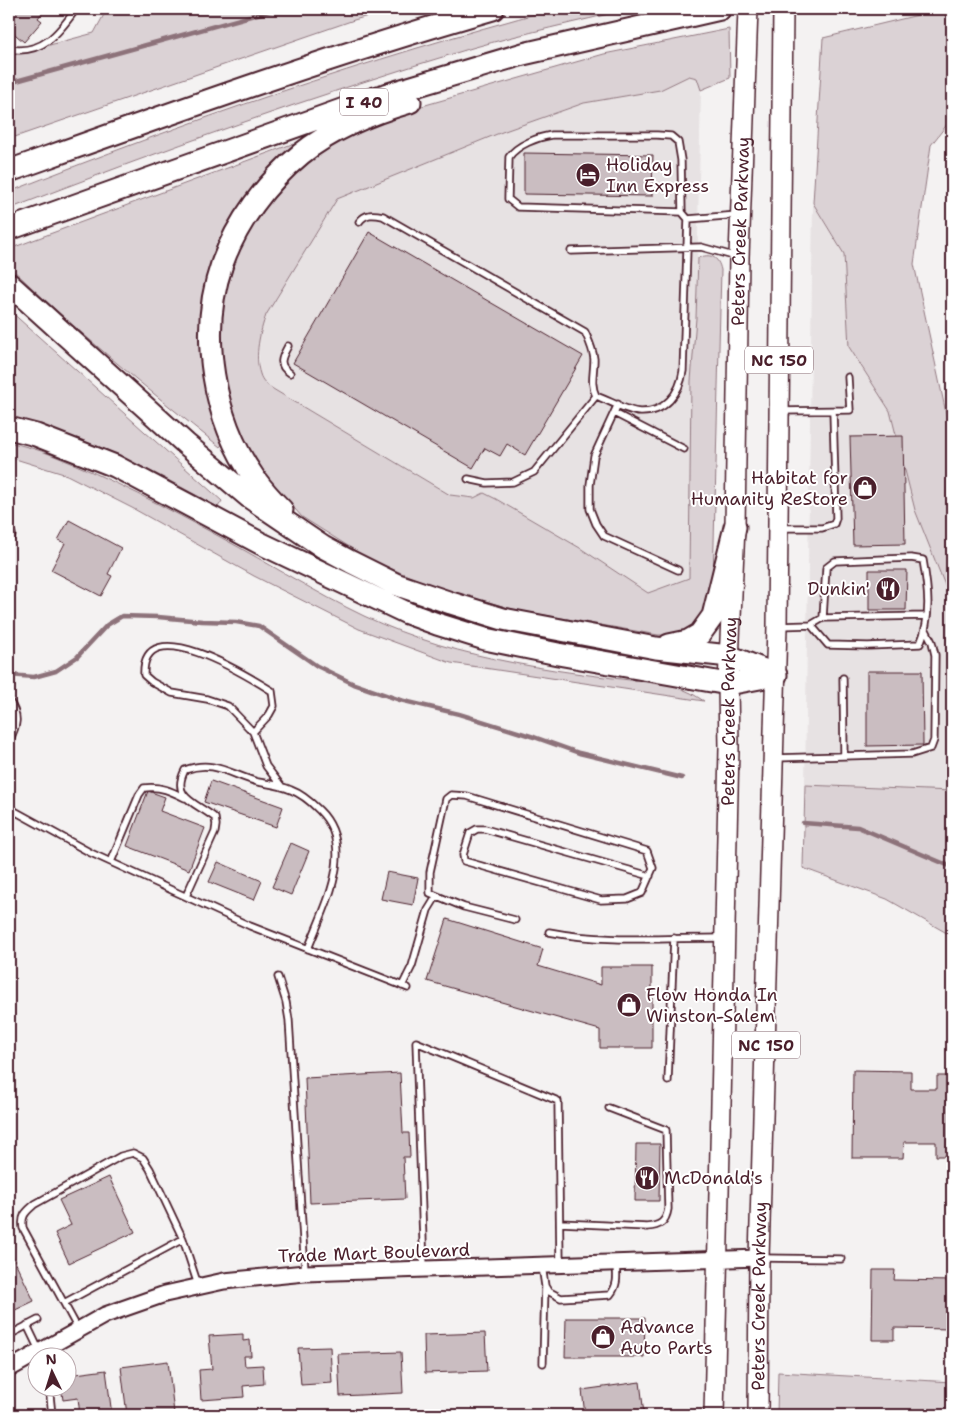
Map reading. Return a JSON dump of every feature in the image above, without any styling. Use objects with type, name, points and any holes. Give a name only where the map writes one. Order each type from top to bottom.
[{"type":"highway","points":[[9,171],[284,74],[493,9]]},
{"type":"highway","name":"I 40","points":[[13,227],[375,98],[523,54],[720,9]]},
{"type":"highway","points":[[323,547],[282,511],[254,478],[242,459],[224,417],[216,390],[210,340],[212,315],[222,265],[248,214],[264,191],[302,154],[346,127],[373,114],[498,75],[523,54]]},
{"type":"highway","points":[[9,284],[186,444],[249,497],[323,547],[351,562],[395,584],[451,604],[503,619],[656,648],[729,656],[776,675]]},
{"type":"highway","points":[[9,303],[201,476],[249,514],[306,554],[407,613]]},
{"type":"highway","points":[[9,428],[36,435],[115,466],[260,543],[407,613],[485,639],[568,656],[728,684],[776,675]]},
{"type":"highway","points":[[656,648],[688,641],[700,634],[708,625],[713,616],[735,527]]},
{"type":"main road","name":"Peters Creek Parkway","points":[[714,1415],[729,748],[728,684],[735,527],[740,215],[748,9]]},
{"type":"main road","name":"Peters Creek Parkway","points":[[758,1415],[759,1258],[777,626],[783,9]]},
{"type":"street","name":"Trade Mart Boulevard","points":[[53,1346],[78,1329],[133,1304],[198,1286],[250,1277],[305,1273],[759,1258]]},
{"type":"street","name":"Trade Mart Boulevard","points":[[9,1368],[28,1360]]},
{"type":"lane","points":[[9,49],[35,47],[48,43],[76,9]]},
{"type":"lane","points":[[359,222],[361,218],[372,214],[383,216],[585,332],[593,349],[592,388],[596,396],[638,412],[657,410],[668,402],[681,383],[683,371],[688,219],[682,212],[681,160],[678,142],[671,136],[657,135],[547,136],[525,145],[509,157],[508,199],[518,207],[682,212]]},
{"type":"lane","points":[[688,219],[740,215]]},
{"type":"lane","points":[[571,252],[701,247],[739,257]]},
{"type":"lane","points":[[288,346],[281,358],[281,364],[290,373]]},
{"type":"lane","points":[[779,411],[850,410],[848,377]]},
{"type":"lane","points":[[468,479],[487,483],[514,482],[534,472],[596,396]]},
{"type":"lane","points":[[618,404],[594,456],[590,485],[590,509],[596,524],[604,536],[678,570]]},
{"type":"lane","points":[[778,528],[822,528],[834,524],[836,518],[834,410]]},
{"type":"lane","points":[[614,414],[684,449]]},
{"type":"lane","points":[[811,625],[828,646],[920,644],[926,630],[929,594],[923,560],[911,558],[835,561],[826,568],[822,618]]},
{"type":"lane","points":[[777,626],[811,625],[822,618],[927,616]]},
{"type":"lane","points":[[774,758],[912,754],[931,748],[934,740],[935,655],[932,642],[926,630]]},
{"type":"lane","points":[[253,732],[269,715],[274,706],[272,691],[250,677],[203,653],[175,646],[155,649],[147,654],[143,664],[144,675],[152,682],[172,693],[207,699],[228,706],[253,732],[266,766],[282,787]]},
{"type":"lane","points":[[843,678],[844,756]]},
{"type":"lane","points":[[9,702],[14,709],[16,726],[9,741]]},
{"type":"lane","points":[[185,798],[180,788],[180,778],[185,770],[195,766],[210,766],[228,770],[256,782],[291,790],[311,802],[324,814],[334,830],[338,847],[336,868],[308,949]]},
{"type":"lane","points":[[111,862],[139,795],[144,788],[168,789],[215,818],[215,832],[186,896]]},
{"type":"lane","points":[[515,920],[464,907],[430,893],[430,872],[446,799],[451,795],[467,796],[647,852],[653,868],[650,876],[642,893],[627,898],[601,900],[464,861],[470,833],[477,829],[485,829],[650,876]]},
{"type":"lane","points":[[9,808],[91,853],[250,926],[405,987],[428,910],[436,897]]},
{"type":"lane","points":[[549,932],[574,936],[724,938]]},
{"type":"lane","points":[[668,1081],[674,938]]},
{"type":"lane","points":[[278,977],[286,1002],[289,1020],[305,1273]]},
{"type":"lane","points":[[424,1269],[416,1042],[558,1101],[560,1265]]},
{"type":"lane","points":[[560,1223],[647,1227],[656,1226],[667,1218],[666,1130],[609,1108]]},
{"type":"lane","points":[[78,1329],[23,1228],[22,1220],[26,1212],[35,1204],[121,1156],[133,1153],[143,1158],[150,1169],[183,1239],[198,1286]]},
{"type":"lane","points":[[64,1302],[183,1239]]},
{"type":"lane","points":[[759,1258],[841,1258]]},
{"type":"lane","points":[[545,1286],[548,1291],[561,1298],[610,1295],[615,1288],[617,1280],[616,1263]]},
{"type":"lane","points":[[542,1266],[545,1286],[544,1363]]},
{"type":"lane","points":[[9,1335],[38,1320]]},
{"type":"lane","points":[[27,1325],[37,1346]]},
{"type":"lane","points":[[50,1396],[52,1415]]},
{"type":"shaded area","points":[[107,9],[393,9],[354,20],[9,139],[9,56],[94,33]]},
{"type":"shaded area","points":[[553,9],[629,9],[531,32],[413,66],[181,145],[9,209],[9,192],[143,140],[347,70]]},
{"type":"shaded area","points":[[943,9],[952,9],[952,118],[931,145],[914,264],[952,441],[952,603],[915,510],[890,411],[849,347],[844,254],[813,203],[823,38]]},
{"type":"shaded area","points":[[729,29],[730,78],[701,90],[697,78],[689,76],[660,90],[584,103],[502,132],[337,199],[266,315],[258,351],[258,367],[261,376],[265,383],[273,389],[450,495],[474,498],[484,493],[496,499],[580,548],[648,593],[689,578],[691,381],[698,258],[713,257],[720,265],[721,270],[713,581],[705,620],[679,635],[658,635],[516,610],[429,585],[367,558],[302,517],[265,475],[248,451],[234,420],[220,361],[220,333],[224,299],[237,254],[252,225],[279,188],[321,151],[363,128],[401,112],[604,54]]},
{"type":"shaded area","points":[[689,76],[697,78],[701,90],[696,318],[691,381],[689,578],[648,593],[496,499],[450,495],[265,384],[260,375],[258,347],[260,330],[266,315],[337,199],[502,132],[584,103],[660,90]]},
{"type":"shaded area","points":[[292,144],[295,153],[278,167],[207,306],[225,441],[220,447],[112,359],[34,290],[9,266],[9,249]]},
{"type":"shaded area","points":[[813,203],[844,254],[849,347],[890,411],[915,510],[952,603],[952,791],[805,785]]},
{"type":"shaded area","points":[[9,310],[222,501],[218,507],[107,450],[9,416]]},
{"type":"shaded area","points":[[9,442],[47,453],[117,483],[346,607],[401,632],[477,655],[516,663],[594,676],[673,685],[704,701],[451,663],[359,629],[254,576],[134,509],[67,475],[9,457]]},
{"type":"shaded area","points":[[805,785],[952,791],[952,936],[887,899],[803,868]]},
{"type":"shaded area","points":[[778,1372],[952,1382],[952,1415],[777,1415]]},
{"type":"building","points":[[9,9],[45,9],[38,18],[42,21],[24,42],[9,29]]},
{"type":"building","name":"Holiday Inn Express","points":[[524,153],[653,155],[652,196],[524,194]]},
{"type":"building","points":[[369,232],[583,356],[525,455],[507,444],[500,456],[485,448],[473,468],[293,363]]},
{"type":"building","points":[[950,232],[952,233],[952,261],[948,261]]},
{"type":"building","points":[[903,436],[905,544],[853,545],[850,437]]},
{"type":"building","points":[[69,520],[121,548],[108,574],[112,576],[101,596],[51,570],[65,543],[58,540]]},
{"type":"building","points":[[869,570],[907,570],[906,610],[869,610]]},
{"type":"building","points":[[867,671],[922,671],[923,745],[867,746]]},
{"type":"building","points":[[211,781],[283,807],[276,827],[204,802]]},
{"type":"building","points":[[148,791],[165,797],[160,811],[205,828],[189,870],[127,846]]},
{"type":"building","points":[[291,843],[309,851],[291,895],[272,887]]},
{"type":"building","points":[[218,862],[262,881],[254,900],[209,882]]},
{"type":"building","points":[[387,872],[418,878],[413,905],[381,899]]},
{"type":"building","points":[[447,919],[543,949],[538,966],[601,985],[601,967],[652,967],[652,1048],[600,1048],[600,1030],[427,981]]},
{"type":"building","points":[[853,1070],[911,1071],[911,1089],[937,1089],[937,1076],[952,1076],[952,1156],[936,1156],[936,1142],[904,1142],[903,1158],[852,1158]]},
{"type":"building","points":[[400,1073],[403,1133],[409,1133],[410,1157],[403,1157],[405,1199],[310,1203],[305,1078]]},
{"type":"building","points":[[636,1144],[660,1144],[659,1201],[635,1201]]},
{"type":"building","points":[[109,1177],[135,1232],[69,1263],[55,1233],[71,1225],[59,1200]]},
{"type":"building","points":[[9,1249],[34,1301],[9,1313]]},
{"type":"building","points":[[873,1270],[895,1270],[894,1280],[952,1281],[952,1329],[894,1328],[894,1340],[872,1340]]},
{"type":"building","points":[[566,1318],[645,1318],[644,1357],[565,1357]]},
{"type":"building","points":[[485,1333],[487,1371],[425,1373],[424,1335]]},
{"type":"building","points":[[243,1334],[243,1341],[250,1340],[251,1356],[244,1356],[245,1366],[263,1365],[264,1384],[243,1386],[244,1397],[201,1400],[199,1370],[212,1369],[209,1336]]},
{"type":"building","points":[[330,1347],[332,1383],[301,1385],[298,1348]]},
{"type":"building","points":[[401,1352],[403,1393],[340,1396],[338,1354]]},
{"type":"building","points":[[168,1361],[174,1413],[127,1415],[121,1367]]},
{"type":"building","points":[[106,1370],[112,1415],[80,1415],[78,1398],[63,1400],[62,1396],[78,1396],[78,1374]]},
{"type":"building","points":[[640,1382],[644,1414],[585,1415],[582,1390]]},
{"type":"waterway","points":[[9,83],[276,9]]},
{"type":"waterway","points":[[9,675],[34,677],[56,671],[77,657],[107,625],[122,616],[236,622],[259,626],[317,666],[354,684],[400,700],[459,714],[579,753],[682,778]]},
{"type":"waterway","points":[[803,823],[858,827],[952,867]]},
{"type":"place","name":"Holiday Inn Express","points":[[588,175]]},
{"type":"place","name":"Habitat for Humanity ReStore","points":[[865,488]]},
{"type":"place","name":"Dunkin'","points":[[888,589]]},
{"type":"place","name":"Flow Honda In Winston-Salem","points":[[629,1005]]},
{"type":"place","name":"McDonald's","points":[[647,1178]]},
{"type":"place","name":"Advance Auto Parts","points":[[603,1337]]}]
